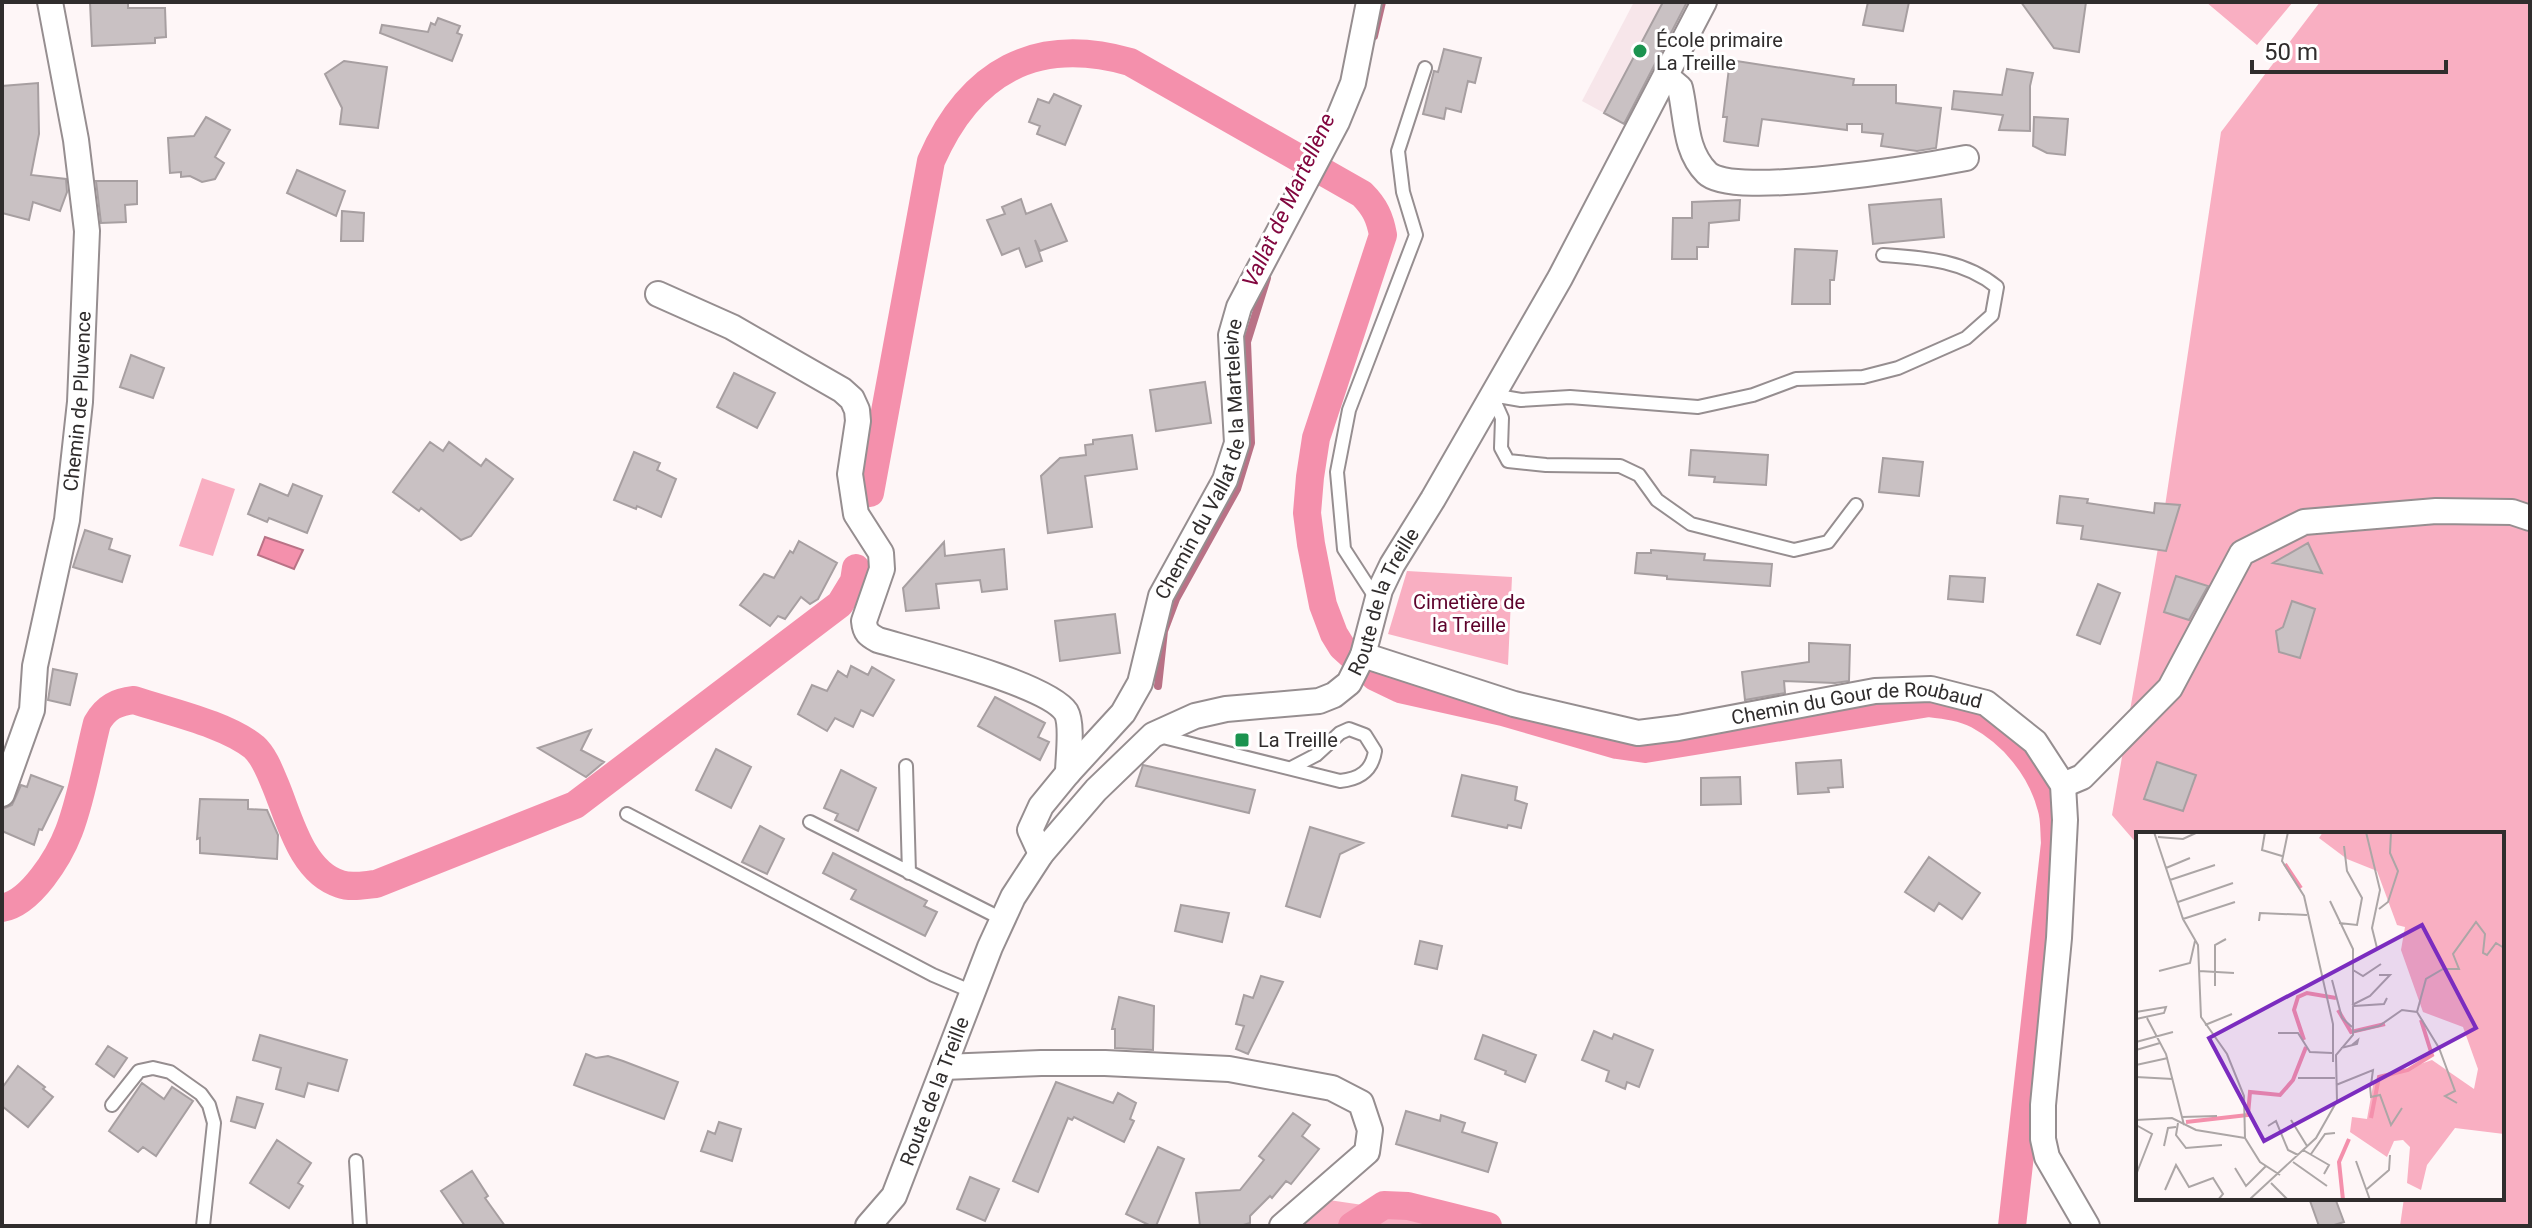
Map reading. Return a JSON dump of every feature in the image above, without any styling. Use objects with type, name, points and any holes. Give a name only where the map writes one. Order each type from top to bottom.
[{"type":"street","name":"Chemin de Pluvence","points":[[2,794],[32,710],[35,666],[67,520],[80,402],[87,231],[76,140],[50,2]]},
{"type":"street","name":"Chemin du Vallat de la Marteleine","points":[[1041,854],[1030,830],[1041,806],[1123,713],[1140,683],[1161,596],[1225,480],[1237,443],[1231,335],[1239,307],[1337,122],[1353,83],[1369,2]]},
{"type":"street","name":"Route de la Treille","points":[[868,1226],[894,1196],[1013,897],[1041,854],[1096,790],[1153,735],[1195,716],[1212,711],[1319,701],[1334,695],[1349,683],[1361,660],[1377,600],[1392,565],[1560,278],[1704,2]]},
{"type":"street","points":[[1667,77],[1680,88],[1690,146],[1699,163],[1710,177],[1730,183],[1879,174],[1966,158]]},
{"type":"street","points":[[658,294],[732,327],[842,390],[852,399],[858,421],[850,474],[856,514],[881,553],[882,569],[864,621],[868,635],[1016,683],[1065,710],[1069,719],[1068,773]]},
{"type":"street","points":[[2087,1226],[2047,1157],[2043,1139],[2043,1105],[2059,938],[2065,820],[2063,785],[2082,777],[2170,688],[2242,553],[2304,522],[2436,511],[2512,512],[2530,518]]},
{"type":"street","name":"Chemin du Gour de Roubaud","points":[[1361,660],[1514,704],[1638,733],[1875,691],[1931,689],[1986,703],[2035,742],[2063,785]]},
{"type":"street","points":[[944,1067],[1041,1063],[1229,1069],[1332,1088],[1361,1103],[1370,1130],[1367,1152],[1282,1226]]},
{"type":"lane","points":[[1377,600],[1344,549],[1337,472],[1349,410],[1416,235],[1403,192],[1398,151],[1425,68]]},
{"type":"lane","points":[[1492,395],[1521,400],[1570,397],[1698,407],[1753,395],[1796,379],[1863,377],[1898,368],[1966,338],[1992,315],[1997,287],[1979,273],[1927,258],[1883,255]]},
{"type":"lane","points":[[1492,395],[1502,418],[1501,448],[1508,461],[1620,466],[1639,475],[1657,500],[1691,524],[1794,550],[1828,542],[1856,505]]},
{"type":"lane","points":[[1153,735],[1340,781],[1367,772],[1374,761],[1375,751],[1365,735],[1349,729],[1340,733],[1316,755],[1291,768]]},
{"type":"lane","points":[[906,766],[909,873]]},
{"type":"lane","points":[[627,814],[933,975],[973,992]]},
{"type":"lane","points":[[810,822],[1002,919]]},
{"type":"lane","points":[[112,1105],[139,1071],[153,1068],[170,1072],[201,1094],[209,1105],[214,1123],[203,1226]]},
{"type":"lane","points":[[356,1161],[360,1226]]},
{"type":"shaded area","name":"École primaire La Treille","points":[[1634,2],[1697,2],[1630,127],[1582,101]]},
{"type":"shaded area","points":[[265,537],[303,550],[294,569],[258,555]]},
{"type":"green space","points":[[2206,2],[2293,2],[2257,45]]},
{"type":"green space","points":[[2320,2],[2530,2],[2530,1226],[2400,1226],[2404,1200],[2504,1200],[2504,832],[2136,832],[2136,843],[2112,815],[2164,513],[2221,132]]},
{"type":"green space","points":[[202,478],[235,489],[213,556],[179,546]]},
{"type":"green space","name":"Cimetière de la Treille","points":[[1407,571],[1512,577],[1508,665],[1388,634]]},
{"type":"green space","points":[[1322,1199],[1506,1226],[1301,1226]]},
{"type":"building","points":[[90,2],[128,2],[128,8],[165,8],[166,37],[155,38],[155,43],[92,46]]},
{"type":"building","points":[[1663,2],[1687,2],[1624,124],[1604,113]]},
{"type":"building","points":[[1868,2],[1909,2],[1903,31],[1863,25]]},
{"type":"building","points":[[2021,2],[2086,2],[2079,52],[2054,48]]},
{"type":"building","points":[[438,18],[460,26],[457,33],[462,35],[452,61],[380,33],[382,25],[428,32],[431,23],[435,25]]},
{"type":"building","points":[[1444,49],[1481,58],[1475,83],[1468,81],[1461,112],[1446,108],[1444,119],[1423,114],[1434,71],[1438,72]]},
{"type":"building","points":[[1730,60],[1854,79],[1853,85],[1896,85],[1896,103],[1941,108],[1936,148],[1917,151],[1881,146],[1883,134],[1862,132],[1862,124],[1847,124],[1847,130],[1762,119],[1758,146],[1724,141],[1727,117],[1723,117]]},
{"type":"building","points":[[344,61],[387,67],[378,128],[340,124],[342,108],[325,74]]},
{"type":"building","points":[[2007,69],[2033,73],[2030,131],[1999,130],[2003,115],[1952,109],[1954,91],[2002,95]]},
{"type":"building","points":[[38,83],[39,134],[31,175],[66,179],[67,192],[60,211],[33,202],[29,220],[2,213],[2,86]]},
{"type":"building","points":[[1054,94],[1081,106],[1065,145],[1037,134],[1040,126],[1029,122],[1038,99],[1049,103]]},
{"type":"building","points":[[206,117],[230,130],[215,157],[224,163],[215,179],[202,182],[190,176],[181,177],[181,172],[170,173],[168,138],[194,136]]},
{"type":"building","points":[[2034,117],[2068,119],[2065,155],[2047,153],[2033,146]]},
{"type":"building","points":[[297,170],[345,191],[336,216],[287,193]]},
{"type":"building","points":[[96,181],[137,181],[137,204],[125,205],[126,222],[101,223]]},
{"type":"building","points":[[1021,199],[1026,214],[1051,204],[1067,241],[1040,251],[1035,240],[1042,261],[1026,267],[1019,248],[1002,255],[987,220],[1005,214],[1002,207]]},
{"type":"building","points":[[1941,199],[1944,237],[1873,244],[1869,205]]},
{"type":"building","points":[[1740,200],[1739,220],[1709,223],[1708,247],[1697,247],[1697,259],[1672,259],[1673,218],[1692,218],[1692,202]]},
{"type":"building","points":[[342,211],[364,213],[363,241],[341,241]]},
{"type":"building","points":[[1795,249],[1837,251],[1834,280],[1830,280],[1830,304],[1792,304]]},
{"type":"building","points":[[131,355],[164,368],[153,398],[120,387]]},
{"type":"building","points":[[734,373],[775,393],[757,428],[717,407]]},
{"type":"building","points":[[1205,382],[1211,423],[1156,431],[1150,390]]},
{"type":"building","points":[[1132,435],[1137,469],[1085,476],[1092,527],[1048,533],[1041,476],[1060,458],[1086,455],[1085,445],[1093,444],[1093,440]]},
{"type":"building","points":[[430,442],[443,451],[449,442],[481,466],[486,459],[513,479],[471,536],[461,540],[421,508],[419,511],[393,492]]},
{"type":"building","points":[[1691,450],[1768,455],[1766,485],[1714,482],[1715,477],[1689,475]]},
{"type":"building","points":[[634,452],[660,463],[657,470],[676,479],[661,517],[614,500]]},
{"type":"building","points":[[1883,458],[1923,462],[1919,496],[1879,492]]},
{"type":"building","points":[[260,484],[288,496],[293,484],[322,496],[307,533],[269,518],[267,522],[248,514]]},
{"type":"building","points":[[2060,496],[2154,513],[2155,503],[2180,505],[2166,551],[2081,539],[2083,526],[2057,523]]},
{"type":"building","points":[[85,530],[112,539],[109,549],[130,556],[122,582],[73,567]]},
{"type":"building","points":[[799,541],[837,563],[818,599],[810,604],[801,597],[785,619],[778,616],[770,626],[740,605],[764,574],[774,578]]},
{"type":"building","points":[[944,542],[945,556],[1004,549],[1007,589],[982,592],[980,580],[936,584],[939,608],[906,611],[903,588]]},
{"type":"building","points":[[2308,543],[2322,573],[2273,563]]},
{"type":"building","points":[[1651,550],[1705,554],[1704,560],[1772,564],[1770,586],[1667,579],[1667,576],[1635,573],[1637,553],[1651,553]]},
{"type":"building","points":[[1950,576],[1985,578],[1983,602],[1948,599]]},
{"type":"building","points":[[2176,576],[2208,586],[2189,620],[2164,612]]},
{"type":"building","points":[[2098,584],[2120,593],[2100,644],[2077,635]]},
{"type":"building","points":[[2292,601],[2315,609],[2300,658],[2279,652],[2276,631],[2283,627]]},
{"type":"building","points":[[1115,614],[1120,653],[1060,661],[1055,621]]},
{"type":"building","points":[[1809,643],[1850,645],[1849,681],[1784,681],[1785,693],[1745,700],[1742,672],[1809,662]]},
{"type":"building","points":[[851,666],[868,675],[872,667],[894,680],[873,716],[861,710],[853,727],[835,718],[827,731],[798,714],[812,685],[827,691],[838,671],[847,677]]},
{"type":"building","points":[[53,669],[77,674],[70,705],[48,700]]},
{"type":"building","points":[[995,697],[1045,723],[1038,737],[1049,742],[1040,760],[978,726]]},
{"type":"building","points":[[591,730],[581,750],[604,762],[586,777],[538,748]]},
{"type":"building","points":[[716,749],[751,767],[731,808],[696,790]]},
{"type":"building","points":[[1841,760],[1843,787],[1828,788],[1829,792],[1798,794],[1796,763]]},
{"type":"building","points":[[2157,762],[2196,775],[2183,811],[2144,799]]},
{"type":"building","points":[[1143,765],[1255,790],[1249,813],[1136,786]]},
{"type":"building","points":[[841,770],[876,788],[858,831],[835,820],[838,814],[824,808]]},
{"type":"building","points":[[31,775],[63,787],[42,830],[39,829],[34,845],[2,831],[2,809],[12,805],[21,785],[27,787]]},
{"type":"building","points":[[1462,775],[1517,787],[1515,800],[1527,804],[1521,828],[1452,816]]},
{"type":"building","points":[[1740,777],[1741,804],[1701,805],[1701,778]]},
{"type":"building","points":[[200,799],[248,800],[248,809],[267,810],[278,835],[277,859],[200,853],[200,838],[197,839]]},
{"type":"building","points":[[760,826],[784,839],[767,874],[742,862]]},
{"type":"building","points":[[1310,827],[1363,843],[1340,854],[1320,917],[1286,906]]},
{"type":"building","points":[[833,853],[927,901],[924,906],[937,912],[925,936],[851,899],[856,890],[823,873]]},
{"type":"building","points":[[1929,857],[1980,893],[1962,919],[1939,903],[1934,911],[1905,892]]},
{"type":"building","points":[[1181,905],[1229,913],[1222,942],[1175,931]]},
{"type":"building","points":[[1420,941],[1442,946],[1437,969],[1415,964]]},
{"type":"building","points":[[1261,976],[1283,982],[1248,1054],[1236,1049],[1244,1026],[1236,1024],[1244,995],[1253,998]]},
{"type":"building","points":[[1119,997],[1154,1006],[1153,1050],[1115,1048],[1115,1029],[1112,1029]]},
{"type":"building","points":[[1594,1031],[1612,1039],[1614,1034],[1653,1050],[1639,1087],[1627,1082],[1625,1089],[1606,1081],[1609,1071],[1582,1060]]},
{"type":"building","points":[[260,1035],[347,1060],[338,1091],[308,1083],[304,1097],[276,1089],[281,1068],[253,1060]]},
{"type":"building","points":[[1483,1035],[1536,1055],[1525,1082],[1475,1059]]},
{"type":"building","points":[[108,1046],[127,1058],[114,1077],[96,1064]]},
{"type":"building","points":[[586,1054],[596,1058],[608,1056],[678,1082],[664,1119],[574,1085]]},
{"type":"building","points":[[18,1066],[53,1097],[28,1127],[2,1106],[2,1088]]},
{"type":"building","points":[[1056,1082],[1113,1103],[1118,1093],[1136,1103],[1130,1119],[1134,1121],[1124,1142],[1074,1117],[1072,1120],[1068,1118],[1038,1192],[1013,1181]]},
{"type":"building","points":[[142,1083],[164,1099],[172,1087],[193,1101],[156,1156],[143,1147],[138,1152],[109,1131]]},
{"type":"building","points":[[237,1097],[263,1104],[255,1128],[231,1121]]},
{"type":"building","points":[[1406,1111],[1440,1121],[1441,1115],[1465,1123],[1462,1132],[1497,1143],[1488,1172],[1396,1144]]},
{"type":"building","points":[[1293,1113],[1310,1125],[1302,1136],[1319,1149],[1291,1184],[1286,1181],[1272,1198],[1270,1196],[1250,1216],[1250,1223],[1200,1226],[1196,1193],[1240,1190],[1264,1160],[1259,1156]]},
{"type":"building","points":[[719,1122],[741,1129],[732,1161],[701,1151],[708,1131],[715,1134]]},
{"type":"building","points":[[277,1140],[311,1163],[298,1183],[303,1186],[289,1208],[250,1183]]},
{"type":"building","points":[[1158,1147],[1184,1159],[1156,1226],[1151,1226],[1126,1214]]},
{"type":"building","points":[[472,1171],[488,1196],[485,1198],[505,1226],[465,1226],[441,1191]]},
{"type":"building","points":[[970,1177],[999,1189],[985,1221],[957,1209]]},
{"type":"building","points":[[2310,1200],[2336,1200],[2344,1222],[2319,1226]]},
{"type":"waterway","name":"Vallat de Martellène","points":[[1374,36],[1382,2]]},
{"type":"waterway","points":[[870,493],[931,161],[965,104],[986,83],[1010,68],[1036,58],[1064,54],[1096,55],[1130,62],[1362,194],[1376,213],[1383,235],[1316,438],[1307,513],[1323,605],[1334,634],[1342,647],[1375,677],[1400,689],[1503,712],[1617,745],[1645,749],[1929,703],[1978,715],[2014,742],[2033,766],[2052,810],[2055,843],[2012,1226]]},
{"type":"waterway","name":"Vallat de Martellène","points":[[1158,686],[1164,631],[1176,599],[1237,489],[1251,443],[1247,342],[1267,278]]},
{"type":"waterway","points":[[2,908],[23,898],[43,877],[58,853],[78,805],[97,723],[108,709],[117,704],[134,700],[180,714],[213,725],[254,747],[269,769],[291,827],[315,868],[327,878],[344,885],[376,884],[575,805],[840,604],[854,581],[856,568]]},
{"type":"waterway","points":[[1352,1226],[1384,1205],[1408,1206],[1488,1226]]},
{"type":"place","name":"École primaire La Treille","points":[[1640,51]]},
{"type":"place","name":"La Treille","points":[[1242,740]]}]
